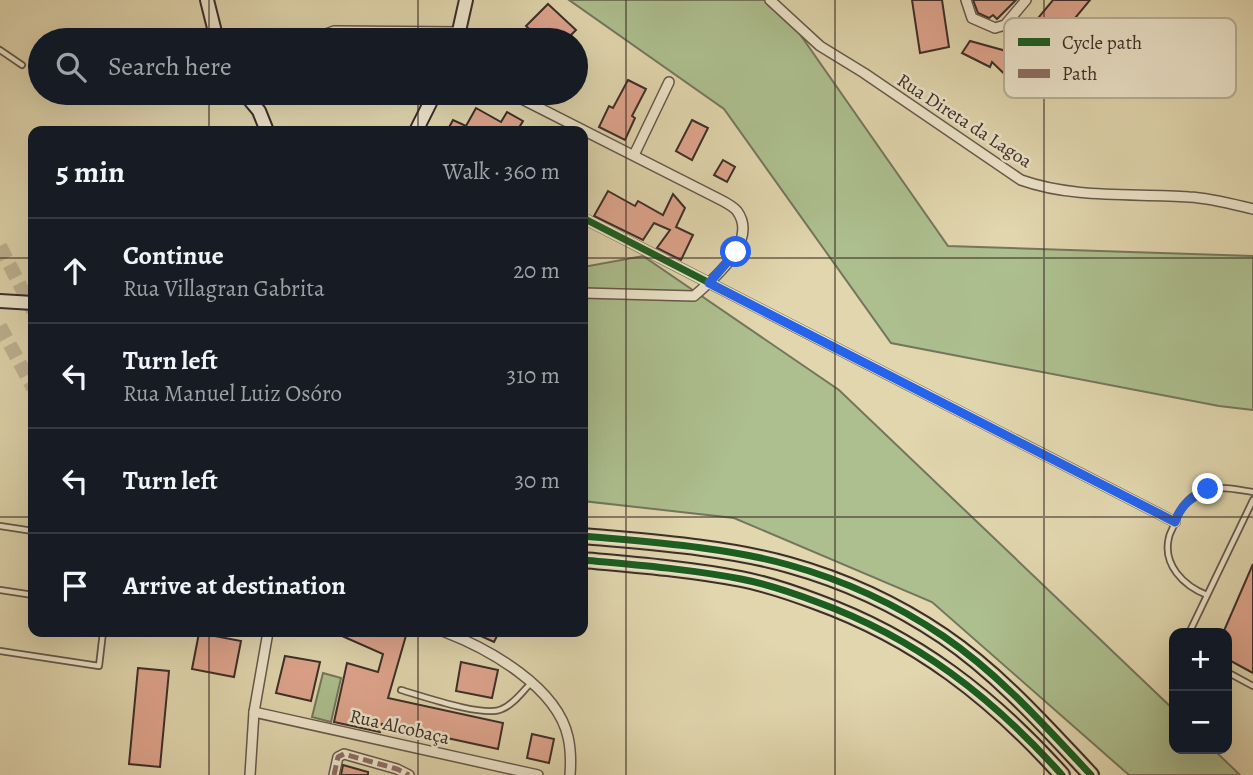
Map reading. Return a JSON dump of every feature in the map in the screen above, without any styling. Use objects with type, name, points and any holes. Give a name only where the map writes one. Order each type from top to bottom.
[{"type":"main road","points":[[207,0],[214,28]]},
{"type":"main road","points":[[460,28],[466,0]]},
{"type":"main road","points":[[254,105],[265,126]]},
{"type":"main road","points":[[418,126],[429,105]]},
{"type":"main road","points":[[0,301],[28,303]]},
{"type":"main road","points":[[588,536],[649,542],[777,563],[876,598],[943,636],[977,662],[1026,706],[1091,775]]},
{"type":"main road","points":[[588,560],[744,579],[799,595],[852,615],[904,641],[984,697],[1062,775]]},
{"type":"street","name":"Rua Direta da Lagoa","points":[[770,0],[820,46],[1021,180],[1047,188],[1070,191],[1191,197],[1253,209]]},
{"type":"street","points":[[966,0],[972,18],[995,28],[1004,25]]},
{"type":"street","points":[[1011,18],[1026,0]]},
{"type":"street","points":[[634,155],[669,82]]},
{"type":"street","points":[[534,105],[576,126]]},
{"type":"street","points":[[588,132],[736,210],[742,222],[743,236],[736,252],[694,296],[588,293]]},
{"type":"street","points":[[588,221],[1175,522]]},
{"type":"street","points":[[250,775],[254,712],[267,637]]},
{"type":"street","points":[[455,637],[497,657],[531,683],[556,712],[568,735],[570,775]]},
{"type":"street","name":"Rua Alcobaça","points":[[254,712],[538,775]]},
{"type":"street","points":[[334,775],[338,757],[344,754],[409,775]]},
{"type":"lane","points":[[0,50],[22,65]]},
{"type":"lane","points":[[1207,595],[1192,589],[1178,577],[1168,554],[1168,537],[1179,510],[1189,499],[1208,489],[1227,488],[1253,492]]},
{"type":"lane","points":[[1191,628],[1253,500]]},
{"type":"lane","points":[[0,526],[28,530]]},
{"type":"lane","points":[[0,590],[28,594]]},
{"type":"lane","points":[[0,651],[99,666],[102,637]]},
{"type":"lane","points":[[1232,675],[1253,686]]},
{"type":"lane","points":[[401,690],[495,712],[511,704],[531,683]]},
{"type":"green space","points":[[569,0],[776,0],[948,246],[1253,256],[1253,410],[1219,406],[891,343],[724,109]]},
{"type":"green space","points":[[643,256],[839,390],[1169,705],[1169,754],[1218,754],[1240,775],[1129,775],[932,602],[734,518],[588,502],[588,266]]},
{"type":"green space","points":[[323,673],[341,678],[331,722],[312,717]]},
{"type":"building","points":[[912,0],[942,0],[949,47],[920,53]]},
{"type":"building","points":[[973,0],[1016,0],[997,19],[993,15],[989,18],[978,13]]},
{"type":"building","points":[[1053,0],[1090,0],[1075,18],[1038,18]]},
{"type":"building","points":[[548,4],[574,28],[528,28],[526,26]]},
{"type":"building","points":[[970,41],[1004,50],[1004,74],[992,62],[990,67],[962,53]]},
{"type":"building","points":[[628,80],[646,89],[632,116],[635,118],[625,140],[599,127],[609,106],[613,108]]},
{"type":"building","points":[[476,108],[501,122],[507,112],[523,121],[520,126],[466,126]]},
{"type":"building","points":[[453,120],[466,126],[450,126]]},
{"type":"building","points":[[692,120],[708,128],[692,160],[676,151]]},
{"type":"building","points":[[723,160],[735,167],[727,182],[714,175]]},
{"type":"building","points":[[608,191],[635,206],[638,201],[663,215],[673,194],[685,208],[676,227],[693,235],[681,260],[657,248],[670,230],[654,223],[643,240],[594,216]]},
{"type":"building","points":[[1253,564],[1253,673],[1232,662],[1232,628],[1225,628]]},
{"type":"building","points":[[198,637],[241,641],[234,677],[192,669]]},
{"type":"building","points":[[344,637],[406,637],[388,698],[503,723],[498,749],[382,724],[380,732],[334,722],[347,663],[378,672],[383,654]]},
{"type":"building","points":[[483,637],[496,637],[494,642]]},
{"type":"building","points":[[285,656],[320,662],[311,701],[276,693]]},
{"type":"building","points":[[461,662],[498,670],[492,698],[456,691]]},
{"type":"building","points":[[138,668],[169,671],[160,767],[129,764]]},
{"type":"building","points":[[532,734],[554,739],[549,763],[527,758]]},
{"type":"building","points":[[343,765],[368,772],[368,775],[341,775]]},
{"type":"tunnel","points":[[0,246],[28,301]]},
{"type":"tunnel","points":[[0,326],[28,379]]},
{"type":"marked path","points":[[334,775],[338,757],[344,754],[409,775]]},
{"type":"cycle path","points":[[588,221],[1175,522]]},
{"type":"cycle path","points":[[588,536],[687,546],[765,559],[809,571],[869,594],[907,614],[964,651],[1021,701],[1091,775]]},
{"type":"cycle path","points":[[588,561],[682,570],[760,583],[853,617],[920,652],[980,695],[1062,775]]},
{"type":"route","points":[[736,252],[709,283],[1175,522],[1179,510],[1189,499],[1208,489]]}]
